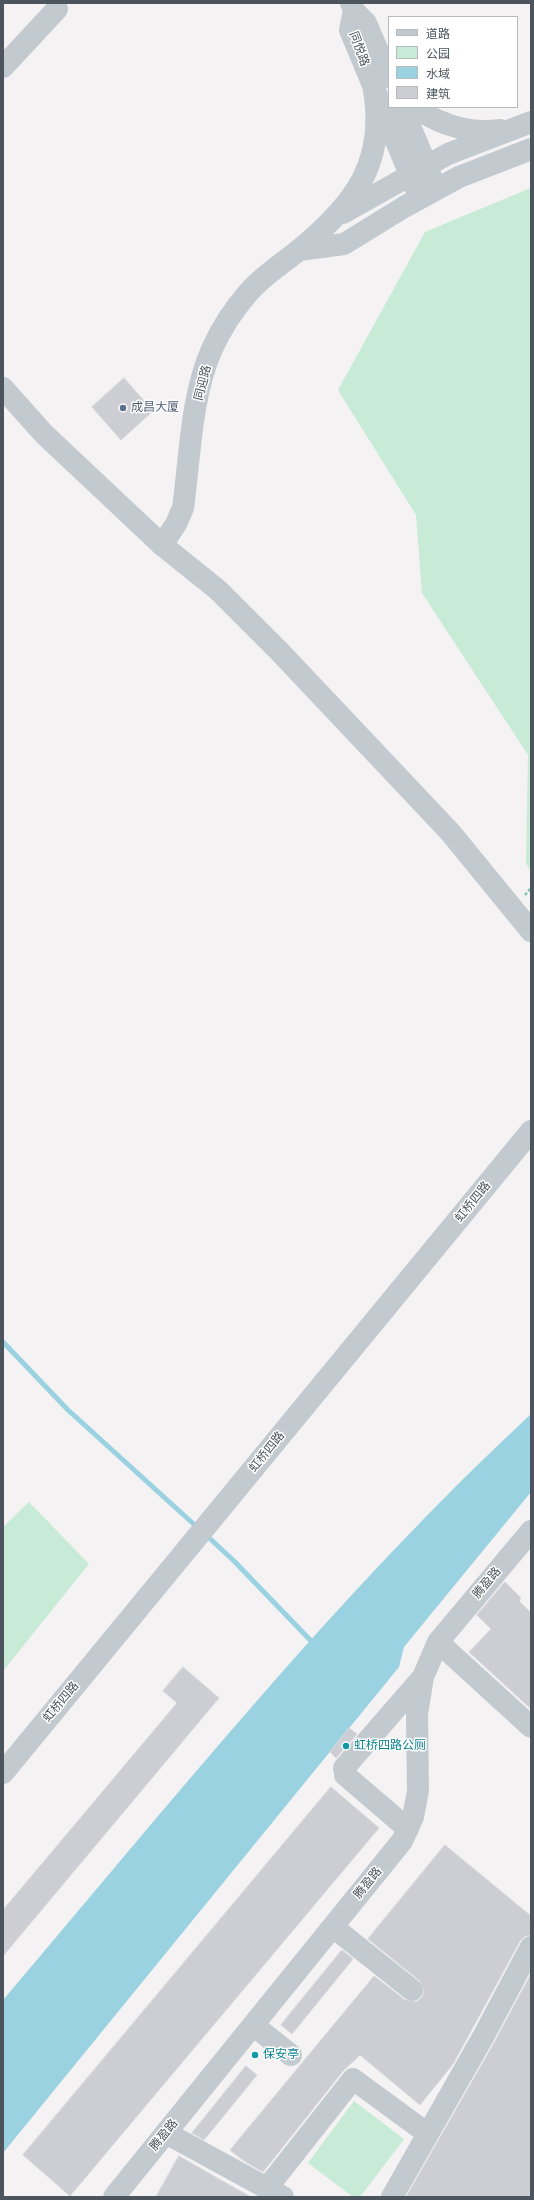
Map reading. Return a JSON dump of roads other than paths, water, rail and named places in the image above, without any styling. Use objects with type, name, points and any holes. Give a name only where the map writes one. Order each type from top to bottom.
[{"type":"street","name":"同悦路","points":[[352,7],[366,23],[381,81]]},
{"type":"street","points":[[4,63],[57,9]]},
{"type":"street","points":[[381,81],[388,98]]},
{"type":"street","points":[[330,221],[343,209],[355,193],[372,158],[378,121],[381,81]]},
{"type":"street","points":[[392,108],[428,194]]},
{"type":"street","points":[[402,108],[418,171]]},
{"type":"street","points":[[416,108],[444,124],[461,128],[498,131],[524,125]]},
{"type":"street","points":[[330,221],[448,154],[524,125]]},
{"type":"street","points":[[299,250],[344,244],[459,177],[531,150]]},
{"type":"street","name":"同迎路","points":[[162,545],[176,524],[183,508],[196,411],[201,384],[212,349],[228,320],[248,292],[272,270],[299,250],[330,221]]},
{"type":"street","points":[[3,388],[44,434],[162,545],[218,590],[285,658],[450,832],[531,931]]},
{"type":"street","name":"虹桥四路","points":[[3,1773],[531,1131]]},
{"type":"street","name":"腾盈路","points":[[114,2197],[402,1841],[413,1817],[418,1791],[417,1714],[423,1677],[438,1642],[530,1535]]},
{"type":"street","points":[[438,1642],[531,1727]]},
{"type":"street","points":[[408,1829],[344,1772],[423,1677]]},
{"type":"street","points":[[333,1927],[412,1990]]},
{"type":"street","points":[[392,2197],[483,2037],[531,1947]]},
{"type":"street","points":[[253,2025],[291,2056]]},
{"type":"street","points":[[166,2133],[275,2193],[353,2078],[428,2134]]},
{"type":"water","points":[[531,1414],[531,1492],[404,1647],[399,1667],[3,2153],[3,2000],[258,1699],[324,1625],[460,1482]]},
{"type":"waterway","points":[[3,1342],[68,1410],[198,1528]]},
{"type":"waterway","points":[[206,1535],[234,1561],[314,1644]]},
{"type":"place","name":"成昌大厦","points":[[123,408]]},
{"type":"place","name":"虹桥四路公厕","points":[[346,1746]]},
{"type":"place","name":"保安亭","points":[[255,2055]]}]
